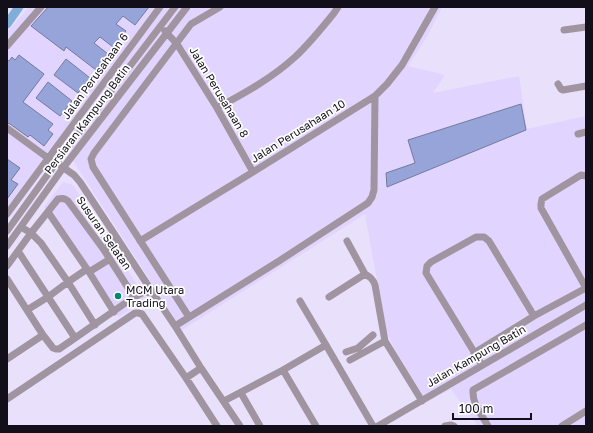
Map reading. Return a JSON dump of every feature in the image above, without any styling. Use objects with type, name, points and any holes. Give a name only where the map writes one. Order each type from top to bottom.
[{"type":"street","points":[[7,46],[41,7]]},
{"type":"street","name":"Jalan Perusahaan 6","points":[[7,214],[160,7]]},
{"type":"street","name":"Persiaran Kampung Batin","points":[[7,231],[56,163],[175,7]]},
{"type":"street","name":"Persiaran Kampung Batin","points":[[7,246],[64,168],[187,7]]},
{"type":"street","points":[[189,317],[93,167],[91,159],[191,24],[220,7]]},
{"type":"street","points":[[217,108],[242,95],[274,75],[296,56],[338,7]]},
{"type":"street","name":"Jalan Perusahaan 10","points":[[140,241],[375,96],[402,65],[435,7]]},
{"type":"street","name":"Jalan Perusahaan 8","points":[[160,27],[168,33],[177,44],[217,108],[253,172]]},
{"type":"street","points":[[564,30],[586,27]]},
{"type":"street","points":[[558,84],[563,90],[586,86]]},
{"type":"street","points":[[175,326],[368,203],[374,190],[375,96]]},
{"type":"street","points":[[7,128],[64,168],[80,182],[240,426]]},
{"type":"street","points":[[578,134],[586,132]]},
{"type":"street","points":[[474,353],[534,316],[586,288],[540,204],[542,199],[582,175],[586,176]]},
{"type":"street","name":"Susuran Selatan","points":[[7,266],[58,199],[64,198],[68,201],[104,250],[134,297]]},
{"type":"street","points":[[48,212],[88,270],[114,312]]},
{"type":"street","points":[[21,227],[31,233],[41,243],[95,324]]},
{"type":"street","points":[[104,250],[115,241],[115,235]]},
{"type":"street","points":[[482,365],[426,273],[427,266],[431,262],[476,237],[484,236],[489,241],[534,316]]},
{"type":"street","points":[[347,240],[365,274],[374,280],[385,340],[422,401]]},
{"type":"street","points":[[18,251],[75,338]]},
{"type":"street","points":[[27,310],[68,282],[110,259]]},
{"type":"street","points":[[329,297],[365,274]]},
{"type":"street","points":[[7,279],[43,336],[52,348],[56,350],[134,297],[144,292],[153,293]]},
{"type":"street","points":[[300,301],[372,424],[364,426]]},
{"type":"street","points":[[584,306],[586,315]]},
{"type":"street","name":"Jalan Kampung Batin","points":[[378,426],[584,306]]},
{"type":"street","points":[[7,399],[135,313],[138,313],[142,314],[217,426]]},
{"type":"street","points":[[488,426],[474,402],[473,390],[586,326]]},
{"type":"street","points":[[350,360],[373,335]]},
{"type":"street","points":[[7,359],[43,336]]},
{"type":"street","points":[[346,352],[359,351],[385,340]]},
{"type":"street","points":[[224,402],[326,345]]},
{"type":"street","points":[[186,378],[201,368]]},
{"type":"street","points":[[283,370],[316,426]]},
{"type":"street","points":[[241,393],[260,426]]},
{"type":"street","points":[[562,426],[586,411]]},
{"type":"shaded area","points":[[29,7],[442,7],[427,37],[408,66],[445,75],[433,93],[519,76],[527,129],[586,116],[586,426],[478,426],[451,389],[427,402],[394,348],[386,330],[365,214],[182,330],[63,145],[7,221],[7,32]]},
{"type":"shaded area","points":[[63,182],[73,185],[146,299],[119,317],[44,207]]},
{"type":"building","points":[[48,7],[149,7],[135,25],[123,16],[116,24],[126,31],[113,47],[100,37],[94,43],[108,54],[96,70],[66,47],[64,51],[31,26]]},
{"type":"building","points":[[19,55],[44,74],[23,102],[53,124],[48,130],[53,134],[44,146],[30,135],[28,137],[7,123],[7,60],[9,61],[12,57],[15,60]]},
{"type":"building","points":[[66,59],[90,78],[78,93],[54,75]]},
{"type":"building","points":[[48,82],[72,101],[60,116],[36,98]]},
{"type":"building","points":[[521,104],[526,130],[387,187],[386,173],[415,163],[408,140]]},
{"type":"building","points":[[7,159],[20,168],[11,180],[18,184],[7,199]]},
{"type":"waterway","points":[[7,24],[19,7]]},
{"type":"place","name":"MCM Utara Trading","points":[[118,296]]}]
